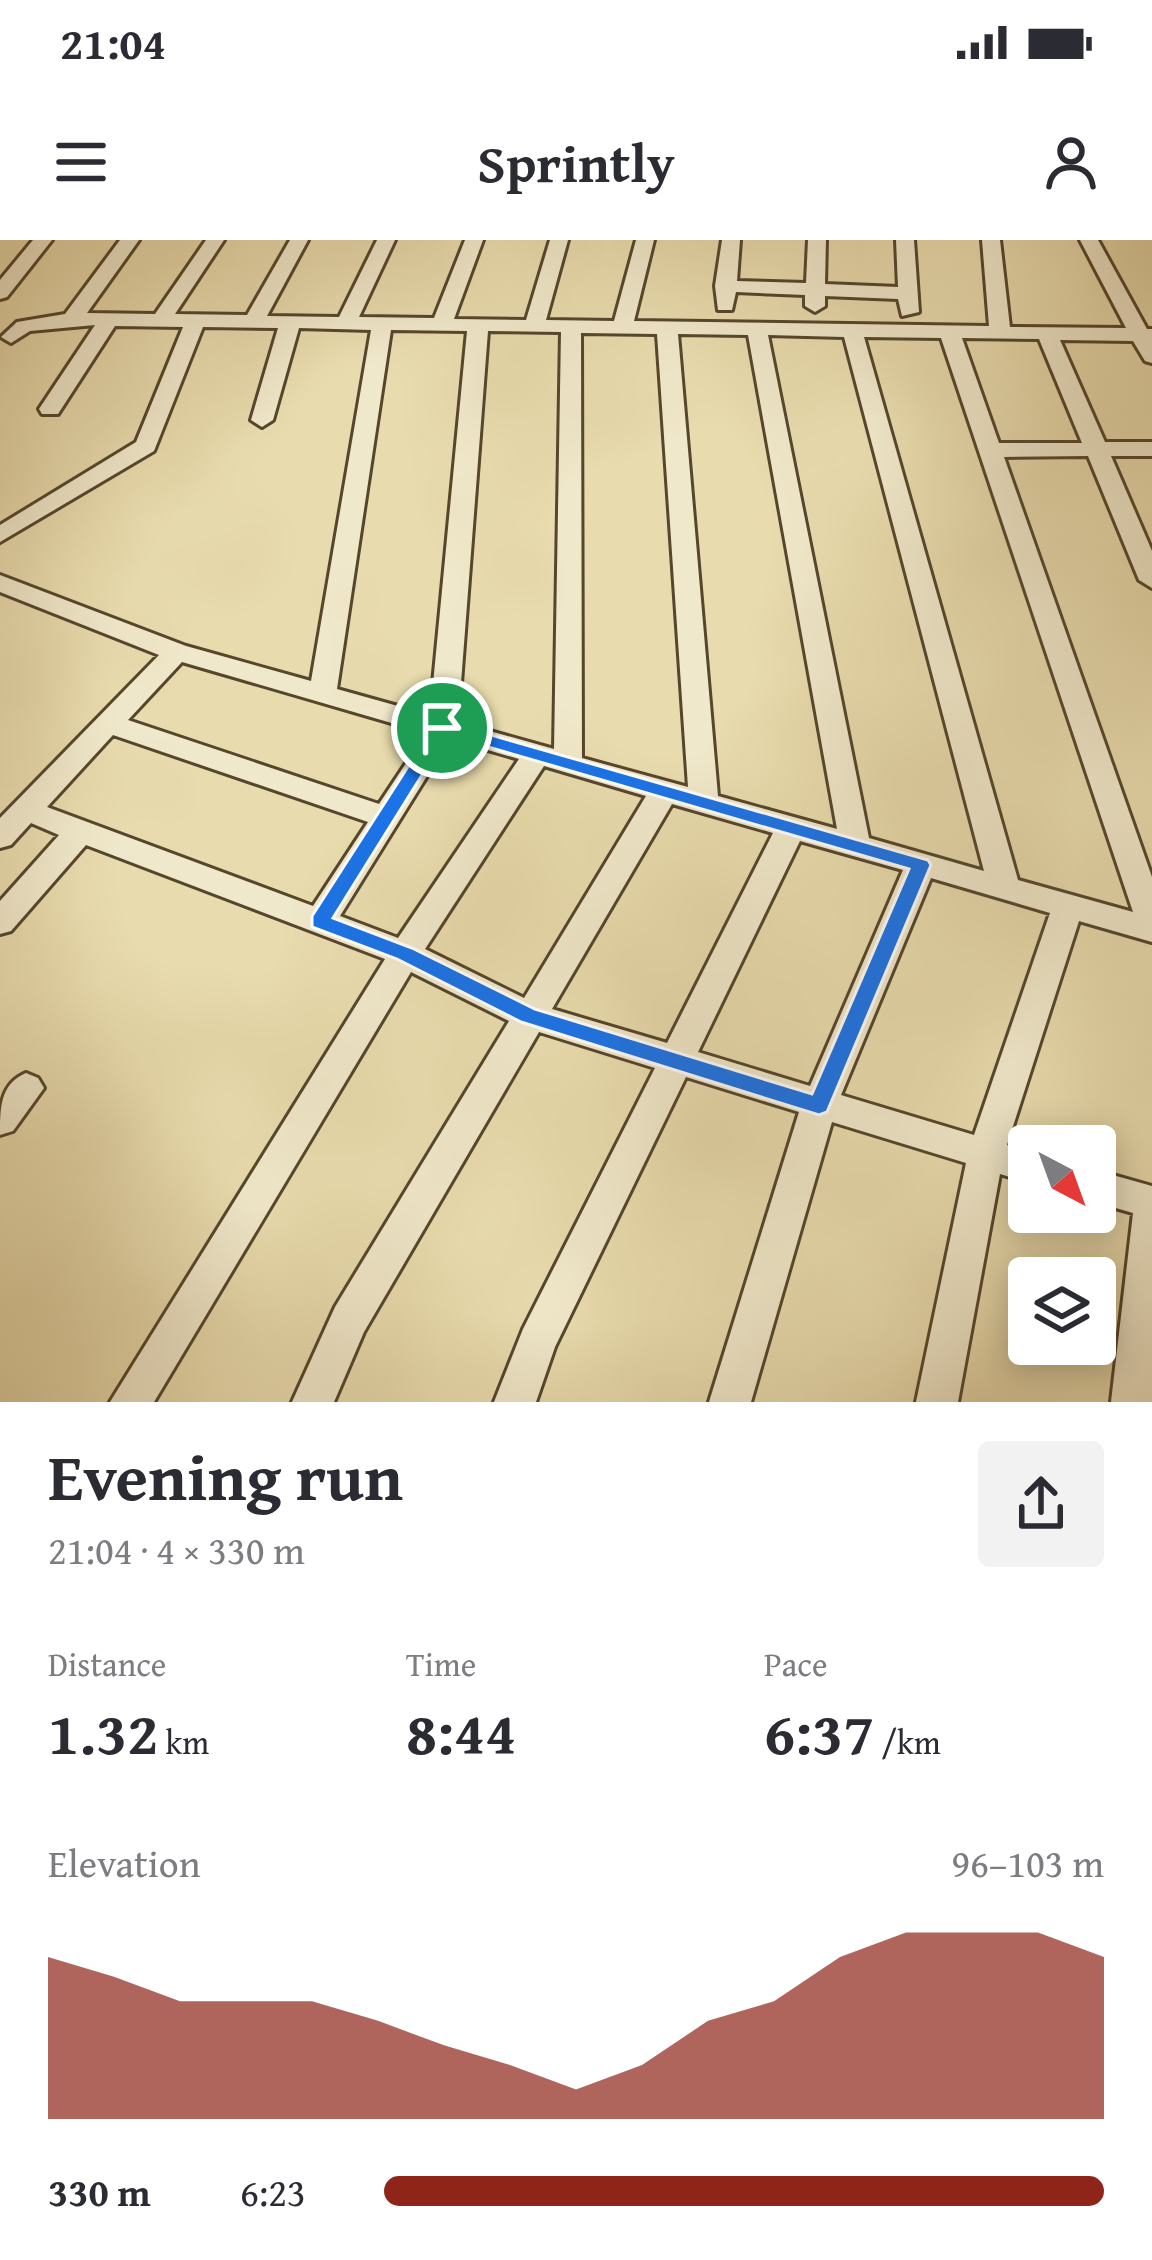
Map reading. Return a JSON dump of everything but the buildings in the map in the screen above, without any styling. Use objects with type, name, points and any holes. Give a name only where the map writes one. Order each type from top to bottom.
[{"type":"street","points":[[0,293],[43,240]]},
{"type":"street","points":[[72,319],[130,240]]},
{"type":"street","points":[[158,324],[215,240]]},
{"type":"street","points":[[252,324],[299,240]]},
{"type":"street","points":[[345,325],[386,240]]},
{"type":"street","points":[[442,325],[474,240]]},
{"type":"street","points":[[534,327],[559,240]]},
{"type":"street","points":[[622,329],[645,240]]},
{"type":"street","points":[[724,330],[731,240]]},
{"type":"street","points":[[816,330],[818,240]]},
{"type":"street","points":[[905,240],[906,293],[913,329]]},
{"type":"street","points":[[991,240],[1000,332]]},
{"type":"street","points":[[1089,240],[1147,335],[1152,357]]},
{"type":"street","points":[[725,286],[906,293]]},
{"type":"street","points":[[11,337],[24,326],[72,319],[194,325],[1147,335]]},
{"type":"street","points":[[50,409],[108,321]]},
{"type":"street","points":[[0,535],[146,446],[194,325]]},
{"type":"street","points":[[323,693],[382,325]]},
{"type":"street","points":[[262,420],[289,326]]},
{"type":"street","points":[[320,921],[442,728],[478,326]]},
{"type":"street","points":[[131,1402],[405,954],[553,759],[571,329]]},
{"type":"street","points":[[852,329],[1004,886]]},
{"type":"street","points":[[667,330],[704,800]]},
{"type":"street","points":[[758,330],[855,845]]},
{"type":"street","points":[[949,331],[1152,926]]},
{"type":"street","points":[[1047,334],[1092,450],[1152,580]]},
{"type":"street","points":[[988,450],[1152,449]]},
{"type":"street","points":[[0,583],[177,652],[921,865],[1152,926]]},
{"type":"street","points":[[0,838],[177,652]]},
{"type":"street","points":[[110,724],[386,817]]},
{"type":"street","points":[[313,1402],[349,1319],[665,790]]},
{"type":"street","points":[[28,811],[405,954],[528,1016],[1008,1160]]},
{"type":"street","points":[[515,1402],[537,1342],[792,826]]},
{"type":"street","points":[[0,922],[81,830]]},
{"type":"street","points":[[730,1402],[819,1105],[921,865]]},
{"type":"street","points":[[937,1402],[986,1154],[1068,905]]},
{"type":"street","points":[[0,1120],[26,1088]]},
{"type":"street","points":[[1116,1194],[1152,1207],[1132,1402]]},
{"type":"route","points":[[442,728],[921,865],[819,1105],[528,1016],[405,954],[320,921],[442,728]]}]
